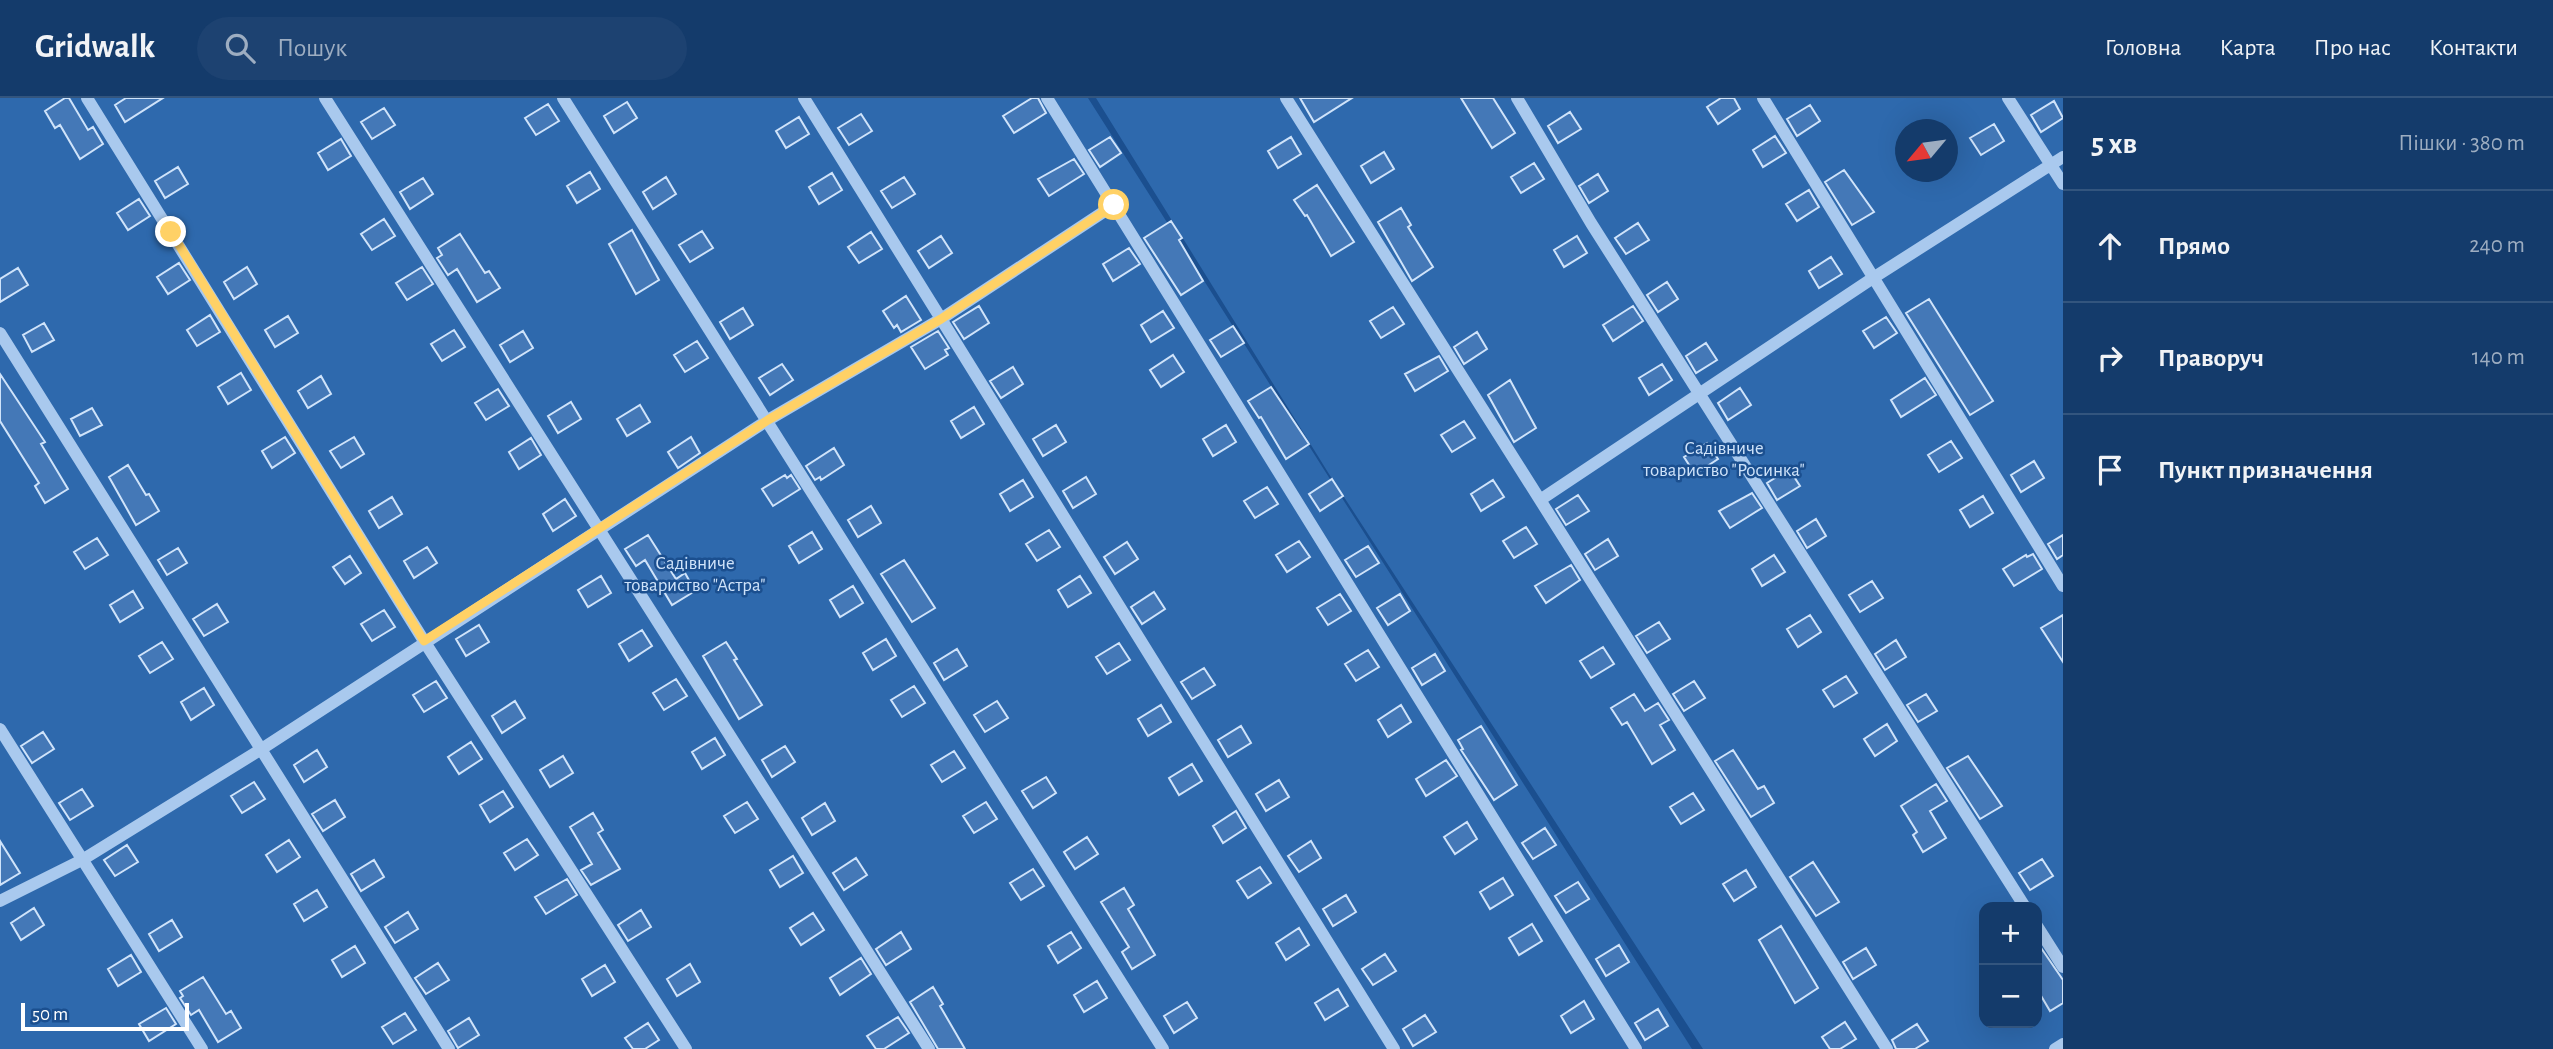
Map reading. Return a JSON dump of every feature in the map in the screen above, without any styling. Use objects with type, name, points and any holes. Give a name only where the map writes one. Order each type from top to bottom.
[{"type":"street","points":[[87,98],[424,641],[686,1049]]},
{"type":"street","points":[[325,98],[929,1049]]},
{"type":"street","points":[[563,98],[1163,1049]]},
{"type":"street","points":[[804,98],[1394,1049]]},
{"type":"street","points":[[1047,98],[1636,1049]]},
{"type":"street","points":[[1286,98],[1886,1049]]},
{"type":"street","points":[[1517,98],[1591,223],[2022,902]]},
{"type":"street","points":[[1763,98],[2063,586]]},
{"type":"street","points":[[2008,98],[2063,184]]},
{"type":"street","points":[[1540,500],[1873,278],[2063,157]]},
{"type":"street","points":[[0,901],[82,860],[260,750],[768,420],[941,319],[1114,205]]},
{"type":"street","points":[[0,333],[449,1049]]},
{"type":"street","points":[[0,729],[202,1049]]},
{"type":"street","points":[[2042,934],[2063,967]]},
{"type":"street","points":[[2055,1049],[2063,1044]]},
{"type":"green space","name":"Садівниче товариство \"Астра\"","points":[[0,98],[1088,98],[1692,1049],[0,1049]]},
{"type":"green space","name":"Садівниче товариство \"Росинка\"","points":[[1096,98],[2063,98],[2063,1049],[1703,1049],[1329,474]]},
{"type":"building","points":[[69,98],[88,130],[93,127],[103,144],[80,159],[60,125],[55,128],[45,111]]},
{"type":"building","points":[[126,98],[163,98],[125,122],[115,105]]},
{"type":"building","points":[[1032,98],[1038,98],[1046,113],[1014,133],[1003,116]]},
{"type":"building","points":[[1300,98],[1352,98],[1314,122]]},
{"type":"building","points":[[1461,98],[1493,98],[1515,133],[1492,148]]},
{"type":"building","points":[[1721,98],[1734,98],[1740,109],[1718,124],[1707,107]]},
{"type":"building","points":[[2054,101],[2063,118],[2041,132],[2031,115]]},
{"type":"building","points":[[627,102],[637,118],[614,133],[604,116]]},
{"type":"building","points":[[548,104],[559,121],[536,135],[525,118]]},
{"type":"building","points":[[1810,105],[1820,121],[1797,136],[1787,119]]},
{"type":"building","points":[[384,108],[395,125],[372,139],[361,122]]},
{"type":"building","points":[[1570,112],[1581,129],[1558,143],[1548,126]]},
{"type":"building","points":[[861,114],[872,131],[849,145],[838,128]]},
{"type":"building","points":[[799,117],[809,134],[786,148],[776,131]]},
{"type":"building","points":[[1994,124],[2004,141],[1981,155],[1970,138]]},
{"type":"building","points":[[1775,136],[1786,153],[1763,167],[1753,150]]},
{"type":"building","points":[[1110,137],[1121,153],[1100,167],[1089,150]]},
{"type":"building","points":[[1291,137],[1301,154],[1278,168],[1268,151]]},
{"type":"building","points":[[341,139],[351,156],[328,170],[318,153]]},
{"type":"building","points":[[1384,152],[1394,169],[1371,183],[1361,166]]},
{"type":"building","points":[[1074,159],[1084,174],[1049,196],[1038,179]]},
{"type":"building","points":[[1534,163],[1544,179],[1521,193],[1511,177]]},
{"type":"building","points":[[178,167],[188,184],[165,198],[155,181]]},
{"type":"building","points":[[1844,170],[1874,212],[1852,225],[1825,182]]},
{"type":"building","points":[[590,172],[600,189],[577,203],[567,186]]},
{"type":"building","points":[[832,173],[842,190],[819,204],[809,187]]},
{"type":"building","points":[[1598,174],[1608,191],[1589,203],[1579,186]]},
{"type":"building","points":[[666,177],[676,194],[653,209],[643,192]]},
{"type":"building","points":[[904,177],[915,194],[892,208],[881,191]]},
{"type":"building","points":[[423,178],[433,194],[410,209],[400,192]]},
{"type":"building","points":[[1317,185],[1354,242],[1331,256],[1307,215],[1305,216],[1294,200]]},
{"type":"building","points":[[1809,190],[1819,207],[1797,221],[1786,204]]},
{"type":"building","points":[[139,199],[150,216],[128,230],[117,213]]},
{"type":"building","points":[[1401,208],[1411,225],[1408,227],[1433,267],[1412,281],[1378,222]]},
{"type":"building","points":[[384,219],[395,236],[372,250],[361,234]]},
{"type":"building","points":[[1171,221],[1203,281],[1181,295],[1144,238]]},
{"type":"building","points":[[1638,223],[1649,240],[1626,254],[1615,238]]},
{"type":"building","points":[[632,230],[659,280],[636,294],[609,244]]},
{"type":"building","points":[[702,231],[713,248],[690,262],[679,245]]},
{"type":"building","points":[[871,232],[882,249],[859,263],[848,247]]},
{"type":"building","points":[[460,234],[485,273],[489,271],[500,288],[477,302],[457,269],[448,275],[437,258],[442,255],[438,248]]},
{"type":"building","points":[[941,236],[952,253],[929,268],[918,251]]},
{"type":"building","points":[[1577,236],[1587,253],[1564,267],[1554,250]]},
{"type":"building","points":[[1129,248],[1140,264],[1113,281],[1103,264]]},
{"type":"building","points":[[1831,257],[1842,274],[1819,288],[1809,271]]},
{"type":"building","points":[[179,263],[190,280],[168,294],[157,277]]},
{"type":"building","points":[[247,267],[257,284],[234,299],[224,282]]},
{"type":"building","points":[[422,267],[433,284],[407,300],[396,283]]},
{"type":"building","points":[[18,268],[28,285],[0,302],[0,279]]},
{"type":"building","points":[[1667,282],[1678,299],[1658,312],[1647,295]]},
{"type":"building","points":[[906,296],[921,320],[901,332],[897,325],[894,328],[883,311]]},
{"type":"building","points":[[1929,299],[1993,401],[1970,415],[1906,313]]},
{"type":"building","points":[[979,306],[989,323],[964,339],[953,322]]},
{"type":"building","points":[[1633,306],[1643,321],[1613,341],[1603,325]]},
{"type":"building","points":[[1393,307],[1404,324],[1381,338],[1370,321]]},
{"type":"building","points":[[743,308],[753,325],[730,339],[720,322]]},
{"type":"building","points":[[1163,311],[1174,328],[1151,342],[1141,325]]},
{"type":"building","points":[[210,315],[220,332],[197,346],[187,330]]},
{"type":"building","points":[[288,316],[298,333],[275,347],[265,330]]},
{"type":"building","points":[[1886,317],[1897,333],[1874,348],[1863,331]]},
{"type":"building","points":[[44,323],[54,340],[32,352],[23,335]]},
{"type":"building","points":[[1233,326],[1244,343],[1221,357],[1210,340]]},
{"type":"building","points":[[454,330],[465,347],[442,361],[431,344]]},
{"type":"building","points":[[523,331],[533,348],[510,362],[500,345]]},
{"type":"building","points":[[938,331],[949,348],[945,350],[948,355],[925,369],[911,347]]},
{"type":"building","points":[[1477,332],[1487,349],[1464,364],[1454,347]]},
{"type":"building","points":[[697,341],[708,358],[685,372],[674,355]]},
{"type":"building","points":[[1706,343],[1717,360],[1696,373],[1686,356]]},
{"type":"building","points":[[1173,355],[1184,372],[1161,387],[1150,370]]},
{"type":"building","points":[[1439,356],[1448,371],[1415,391],[1405,374]]},
{"type":"building","points":[[782,364],[793,380],[770,395],[759,378]]},
{"type":"building","points":[[1662,364],[1672,380],[1649,395],[1639,378]]},
{"type":"building","points":[[1013,367],[1023,384],[1001,398],[990,381]]},
{"type":"building","points":[[241,373],[251,390],[228,404],[218,387]]},
{"type":"building","points":[[0,374],[45,442],[41,444],[68,489],[45,503],[35,486],[39,483],[0,421]]},
{"type":"building","points":[[321,376],[331,394],[308,408],[298,391]]},
{"type":"building","points":[[1925,378],[1936,395],[1901,417],[1891,400]]},
{"type":"building","points":[[1510,380],[1536,428],[1514,442],[1488,395]]},
{"type":"building","points":[[1271,387],[1309,444],[1286,459],[1261,417],[1259,418],[1248,401]]},
{"type":"building","points":[[1740,388],[1751,405],[1728,420],[1718,403]]},
{"type":"building","points":[[498,389],[509,406],[486,420],[475,403]]},
{"type":"building","points":[[571,402],[581,419],[558,433],[548,416]]},
{"type":"building","points":[[640,405],[650,422],[627,436],[617,419]]},
{"type":"building","points":[[974,407],[984,424],[961,438],[951,421]]},
{"type":"building","points":[[92,408],[102,425],[80,436],[71,419]]},
{"type":"building","points":[[1464,421],[1475,438],[1452,452],[1441,435]]},
{"type":"building","points":[[1056,425],[1066,442],[1043,456],[1033,439]]},
{"type":"building","points":[[1226,425],[1236,442],[1213,456],[1203,439]]},
{"type":"building","points":[[285,437],[295,453],[272,468],[262,451]]},
{"type":"building","points":[[354,437],[364,454],[341,468],[330,451]]},
{"type":"building","points":[[691,437],[700,453],[678,468],[668,452]]},
{"type":"building","points":[[531,438],[541,455],[519,469],[509,452]]},
{"type":"building","points":[[1951,441],[1962,458],[1939,472],[1928,455]]},
{"type":"building","points":[[1707,443],[1718,459],[1695,474],[1684,457]]},
{"type":"building","points":[[834,448],[844,465],[821,480],[820,477],[815,480],[806,466]]},
{"type":"building","points":[[2034,461],[2044,478],[2021,492],[2011,475]]},
{"type":"building","points":[[128,465],[159,511],[136,525],[109,477]]},
{"type":"building","points":[[1789,469],[1800,486],[1777,500],[1767,483]]},
{"type":"building","points":[[785,475],[787,478],[791,475],[800,489],[773,506],[762,489]]},
{"type":"building","points":[[1086,477],[1096,494],[1073,508],[1063,491]]},
{"type":"building","points":[[1332,479],[1343,496],[1320,511],[1309,494]]},
{"type":"building","points":[[1023,480],[1033,497],[1010,511],[1000,494]]},
{"type":"building","points":[[1493,480],[1504,497],[1481,511],[1471,494]]},
{"type":"building","points":[[1267,487],[1278,504],[1255,518],[1244,501]]},
{"type":"building","points":[[1752,493],[1762,508],[1730,528],[1719,511]]},
{"type":"building","points":[[1578,495],[1589,511],[1566,525],[1556,509]]},
{"type":"building","points":[[1983,496],[1993,513],[1970,527],[1960,510]]},
{"type":"building","points":[[392,497],[402,514],[379,528],[369,511]]},
{"type":"building","points":[[565,499],[576,516],[553,531],[543,514]]},
{"type":"building","points":[[871,506],[881,523],[858,537],[848,520]]},
{"type":"building","points":[[1816,519],[1826,536],[1807,548],[1797,531]]},
{"type":"building","points":[[1526,527],[1537,544],[1514,558],[1503,541]]},
{"type":"building","points":[[1049,530],[1060,547],[1037,561],[1026,544]]},
{"type":"building","points":[[812,532],[822,549],[799,563],[789,546]]},
{"type":"building","points":[[648,535],[676,579],[685,573],[695,591],[672,605],[645,560],[636,566],[625,549]]},
{"type":"building","points":[[2063,535],[2063,555],[2057,559],[2048,544]]},
{"type":"building","points":[[97,538],[108,555],[85,569],[74,552]]},
{"type":"building","points":[[1608,539],[1618,556],[1595,570],[1585,554]]},
{"type":"building","points":[[1299,541],[1310,557],[1287,572],[1276,555]]},
{"type":"building","points":[[1127,542],[1138,559],[1115,574],[1104,557]]},
{"type":"building","points":[[1368,546],[1379,563],[1356,577],[1345,560]]},
{"type":"building","points":[[427,547],[437,563],[414,578],[404,561]]},
{"type":"building","points":[[178,548],[187,563],[167,575],[158,560]]},
{"type":"building","points":[[2033,554],[2042,569],[2014,586],[2003,569],[2026,555],[2027,557]]},
{"type":"building","points":[[1774,555],[1785,572],[1762,586],[1752,569]]},
{"type":"building","points":[[350,556],[361,573],[345,584],[333,567]]},
{"type":"building","points":[[904,560],[935,608],[912,622],[881,574]]},
{"type":"building","points":[[1571,565],[1580,580],[1546,603],[1535,586]]},
{"type":"building","points":[[601,576],[611,593],[588,607],[578,590]]},
{"type":"building","points":[[1080,576],[1091,593],[1068,607],[1058,590]]},
{"type":"building","points":[[1872,581],[1883,598],[1860,612],[1849,595]]},
{"type":"building","points":[[853,586],[863,603],[840,617],[830,600]]},
{"type":"building","points":[[133,591],[143,608],[120,622],[110,605]]},
{"type":"building","points":[[1154,592],[1165,609],[1142,624],[1131,607]]},
{"type":"building","points":[[1340,594],[1351,611],[1328,625],[1317,608]]},
{"type":"building","points":[[1400,594],[1410,611],[1388,625],[1377,608]]},
{"type":"building","points":[[217,604],[228,622],[204,636],[193,619]]},
{"type":"building","points":[[384,610],[395,627],[372,641],[361,624]]},
{"type":"building","points":[[1810,615],[1821,632],[1798,647],[1787,629]]},
{"type":"building","points":[[2063,615],[2063,662],[2041,628]]},
{"type":"building","points":[[1659,622],[1670,639],[1647,653],[1636,636]]},
{"type":"building","points":[[479,625],[489,642],[466,656],[456,639]]},
{"type":"building","points":[[642,630],[652,646],[629,661],[619,644]]},
{"type":"building","points":[[886,639],[896,656],[873,670],[863,653]]},
{"type":"building","points":[[1896,640],[1906,657],[1885,670],[1875,654]]},
{"type":"building","points":[[162,642],[173,659],[150,673],[139,656]]},
{"type":"building","points":[[726,642],[762,705],[739,719],[703,656]]},
{"type":"building","points":[[1119,643],[1130,660],[1107,674],[1096,657]]},
{"type":"building","points":[[1603,647],[1614,664],[1591,678],[1580,661]]},
{"type":"building","points":[[957,649],[967,666],[944,680],[934,663]]},
{"type":"building","points":[[1368,650],[1379,667],[1356,681],[1345,664]]},
{"type":"building","points":[[1435,654],[1445,671],[1422,685],[1412,668]]},
{"type":"building","points":[[1204,668],[1215,685],[1192,699],[1181,682]]},
{"type":"building","points":[[1846,676],[1857,693],[1834,707],[1823,690]]},
{"type":"building","points":[[676,679],[687,696],[664,710],[653,693]]},
{"type":"building","points":[[436,681],[447,698],[424,712],[413,695]]},
{"type":"building","points":[[1694,681],[1705,698],[1684,711],[1673,694]]},
{"type":"building","points":[[914,686],[925,703],[902,717],[891,700]]},
{"type":"building","points":[[204,688],[214,705],[191,720],[181,702]]},
{"type":"building","points":[[1634,694],[1645,711],[1658,703],[1669,720],[1660,725],[1675,750],[1652,764],[1627,722],[1622,725],[1611,708]]},
{"type":"building","points":[[1926,694],[1937,711],[1918,722],[1907,705]]},
{"type":"building","points":[[515,701],[525,718],[502,733],[492,716]]},
{"type":"building","points":[[997,701],[1008,718],[985,732],[974,715]]},
{"type":"building","points":[[1161,705],[1171,722],[1148,736],[1138,719]]},
{"type":"building","points":[[1401,705],[1411,722],[1388,737],[1378,720]]},
{"type":"building","points":[[1887,724],[1897,741],[1875,756],[1864,739]]},
{"type":"building","points":[[1241,726],[1251,743],[1228,757],[1218,740]]},
{"type":"building","points":[[1481,726],[1517,785],[1494,800],[1461,750],[1463,749],[1458,740]]},
{"type":"building","points":[[43,732],[54,749],[32,763],[21,746]]},
{"type":"building","points":[[715,738],[725,755],[702,769],[692,752]]},
{"type":"building","points":[[471,742],[482,759],[459,774],[448,757]]},
{"type":"building","points":[[785,746],[795,762],[772,777],[762,760]]},
{"type":"building","points":[[317,750],[327,767],[304,782],[294,765]]},
{"type":"building","points":[[1733,750],[1758,789],[1764,786],[1774,803],[1751,817],[1715,761]]},
{"type":"building","points":[[954,751],[965,768],[942,782],[931,765]]},
{"type":"building","points":[[563,756],[573,773],[550,787],[540,770]]},
{"type":"building","points":[[1968,756],[2002,806],[1980,819],[1947,768]]},
{"type":"building","points":[[1446,760],[1457,776],[1426,796],[1416,779]]},
{"type":"building","points":[[1192,764],[1202,781],[1179,795],[1169,778]]},
{"type":"building","points":[[1046,777],[1056,793],[1033,808],[1022,791]]},
{"type":"building","points":[[1279,780],[1289,797],[1266,811],[1256,794]]},
{"type":"building","points":[[254,782],[265,799],[242,813],[231,796]]},
{"type":"building","points":[[1936,784],[1947,801],[1930,811],[1946,838],[1923,852],[1913,835],[1917,832],[1901,806]]},
{"type":"building","points":[[82,789],[93,806],[70,820],[59,803]]},
{"type":"building","points":[[503,791],[513,807],[490,822],[480,805]]},
{"type":"building","points":[[1693,793],[1704,810],[1681,824],[1670,807]]},
{"type":"building","points":[[335,800],[345,817],[323,831],[312,814]]},
{"type":"building","points":[[747,802],[758,819],[735,833],[724,816]]},
{"type":"building","points":[[986,802],[997,819],[974,833],[963,816]]},
{"type":"building","points":[[825,803],[835,821],[812,835],[802,818]]},
{"type":"building","points":[[1236,811],[1246,828],[1223,843],[1213,826]]},
{"type":"building","points":[[593,813],[603,830],[598,833],[620,869],[591,885],[581,870],[592,864],[570,827]]},
{"type":"building","points":[[1467,822],[1477,839],[1455,854],[1444,837]]},
{"type":"building","points":[[1545,828],[1556,845],[1533,859],[1522,843]]},
{"type":"building","points":[[1087,837],[1098,854],[1075,869],[1064,852]]},
{"type":"building","points":[[527,839],[538,855],[515,870],[504,853]]},
{"type":"building","points":[[289,840],[300,857],[277,872],[266,855]]},
{"type":"building","points":[[0,841],[20,873],[0,885]]},
{"type":"building","points":[[1311,841],[1321,858],[1299,872],[1288,856]]},
{"type":"building","points":[[127,845],[138,862],[115,876],[104,860]]},
{"type":"building","points":[[793,856],[803,873],[780,887],[770,870]]},
{"type":"building","points":[[856,858],[867,875],[844,890],[833,873]]},
{"type":"building","points":[[2042,859],[2053,876],[2030,890],[2019,873]]},
{"type":"building","points":[[374,860],[384,877],[361,891],[351,874]]},
{"type":"building","points":[[1813,862],[1839,902],[1816,916],[1790,877]]},
{"type":"building","points":[[1260,867],[1271,883],[1248,898],[1237,881]]},
{"type":"building","points":[[1033,869],[1044,886],[1021,900],[1010,883]]},
{"type":"building","points":[[1746,870],[1756,887],[1734,901],[1723,884]]},
{"type":"building","points":[[1503,878],[1513,895],[1490,909],[1480,892]]},
{"type":"building","points":[[567,879],[577,895],[546,914],[535,897]]},
{"type":"building","points":[[1578,882],[1589,899],[1566,913],[1555,896]]},
{"type":"building","points":[[1124,888],[1134,905],[1128,909],[1155,955],[1132,969],[1122,952],[1129,947],[1101,902]]},
{"type":"building","points":[[317,890],[327,907],[304,921],[294,904]]},
{"type":"building","points":[[1346,895],[1356,912],[1333,926],[1323,909]]},
{"type":"building","points":[[34,908],[44,925],[21,940],[11,923]]},
{"type":"building","points":[[641,910],[651,927],[628,941],[618,925]]},
{"type":"building","points":[[408,912],[418,929],[395,943],[385,927]]},
{"type":"building","points":[[813,913],[824,930],[801,945],[790,928]]},
{"type":"building","points":[[172,920],[182,937],[159,951],[149,934]]},
{"type":"building","points":[[1532,924],[1542,941],[1519,955],[1509,938]]},
{"type":"building","points":[[1781,926],[1818,988],[1795,1003],[1759,940]]},
{"type":"building","points":[[1299,928],[1309,945],[1286,960],[1276,943]]},
{"type":"building","points":[[901,932],[911,949],[886,965],[876,949]]},
{"type":"building","points":[[1071,932],[1081,948],[1058,963],[1048,946]]},
{"type":"building","points":[[1619,945],[1629,962],[1606,976],[1596,959]]},
{"type":"building","points":[[355,946],[365,963],[342,977],[332,960]]},
{"type":"building","points":[[1866,948],[1876,965],[1853,979],[1843,962]]},
{"type":"building","points":[[2042,949],[2063,980],[2063,1003],[2050,1011],[2042,997]]},
{"type":"building","points":[[1385,954],[1396,971],[1373,985],[1362,969]]},
{"type":"building","points":[[131,955],[141,972],[118,986],[108,969]]},
{"type":"building","points":[[861,958],[871,974],[840,995],[830,978]]},
{"type":"building","points":[[438,963],[449,980],[426,994],[415,978]]},
{"type":"building","points":[[690,964],[700,982],[677,996],[667,979]]},
{"type":"building","points":[[605,965],[615,982],[592,996],[582,979]]},
{"type":"building","points":[[203,977],[226,1014],[231,1011],[241,1028],[218,1042],[199,1010],[191,1015],[180,998],[183,996],[180,991]]},
{"type":"building","points":[[1097,981],[1107,998],[1084,1012],[1074,995]]},
{"type":"building","points":[[933,987],[943,1004],[940,1006],[965,1049],[938,1049],[910,1002]]},
{"type":"building","points":[[1338,989],[1348,1006],[1325,1020],[1315,1003]]},
{"type":"building","points":[[1584,1001],[1594,1019],[1571,1033],[1561,1016]]},
{"type":"building","points":[[1187,1002],[1197,1018],[1174,1033],[1164,1016]]},
{"type":"building","points":[[166,1008],[176,1024],[149,1041],[139,1024]]},
{"type":"building","points":[[1658,1009],[1668,1026],[1645,1040],[1635,1023]]},
{"type":"building","points":[[405,1013],[416,1030],[393,1044],[382,1027]]},
{"type":"building","points":[[1425,1015],[1436,1032],[1413,1046],[1403,1029]]},
{"type":"building","points":[[898,1017],[909,1033],[884,1049],[876,1049],[867,1036]]},
{"type":"building","points":[[469,1018],[479,1035],[458,1048],[448,1031]]},
{"type":"building","points":[[1845,1022],[1856,1039],[1840,1049],[1830,1049],[1822,1037]]},
{"type":"building","points":[[648,1023],[659,1040],[645,1049],[633,1049],[625,1038]]},
{"type":"building","points":[[1917,1024],[1928,1041],[1915,1049],[1896,1049],[1892,1040]]},
{"type":"route","points":[[171,232],[424,641],[768,420],[941,319],[1114,205]]}]
